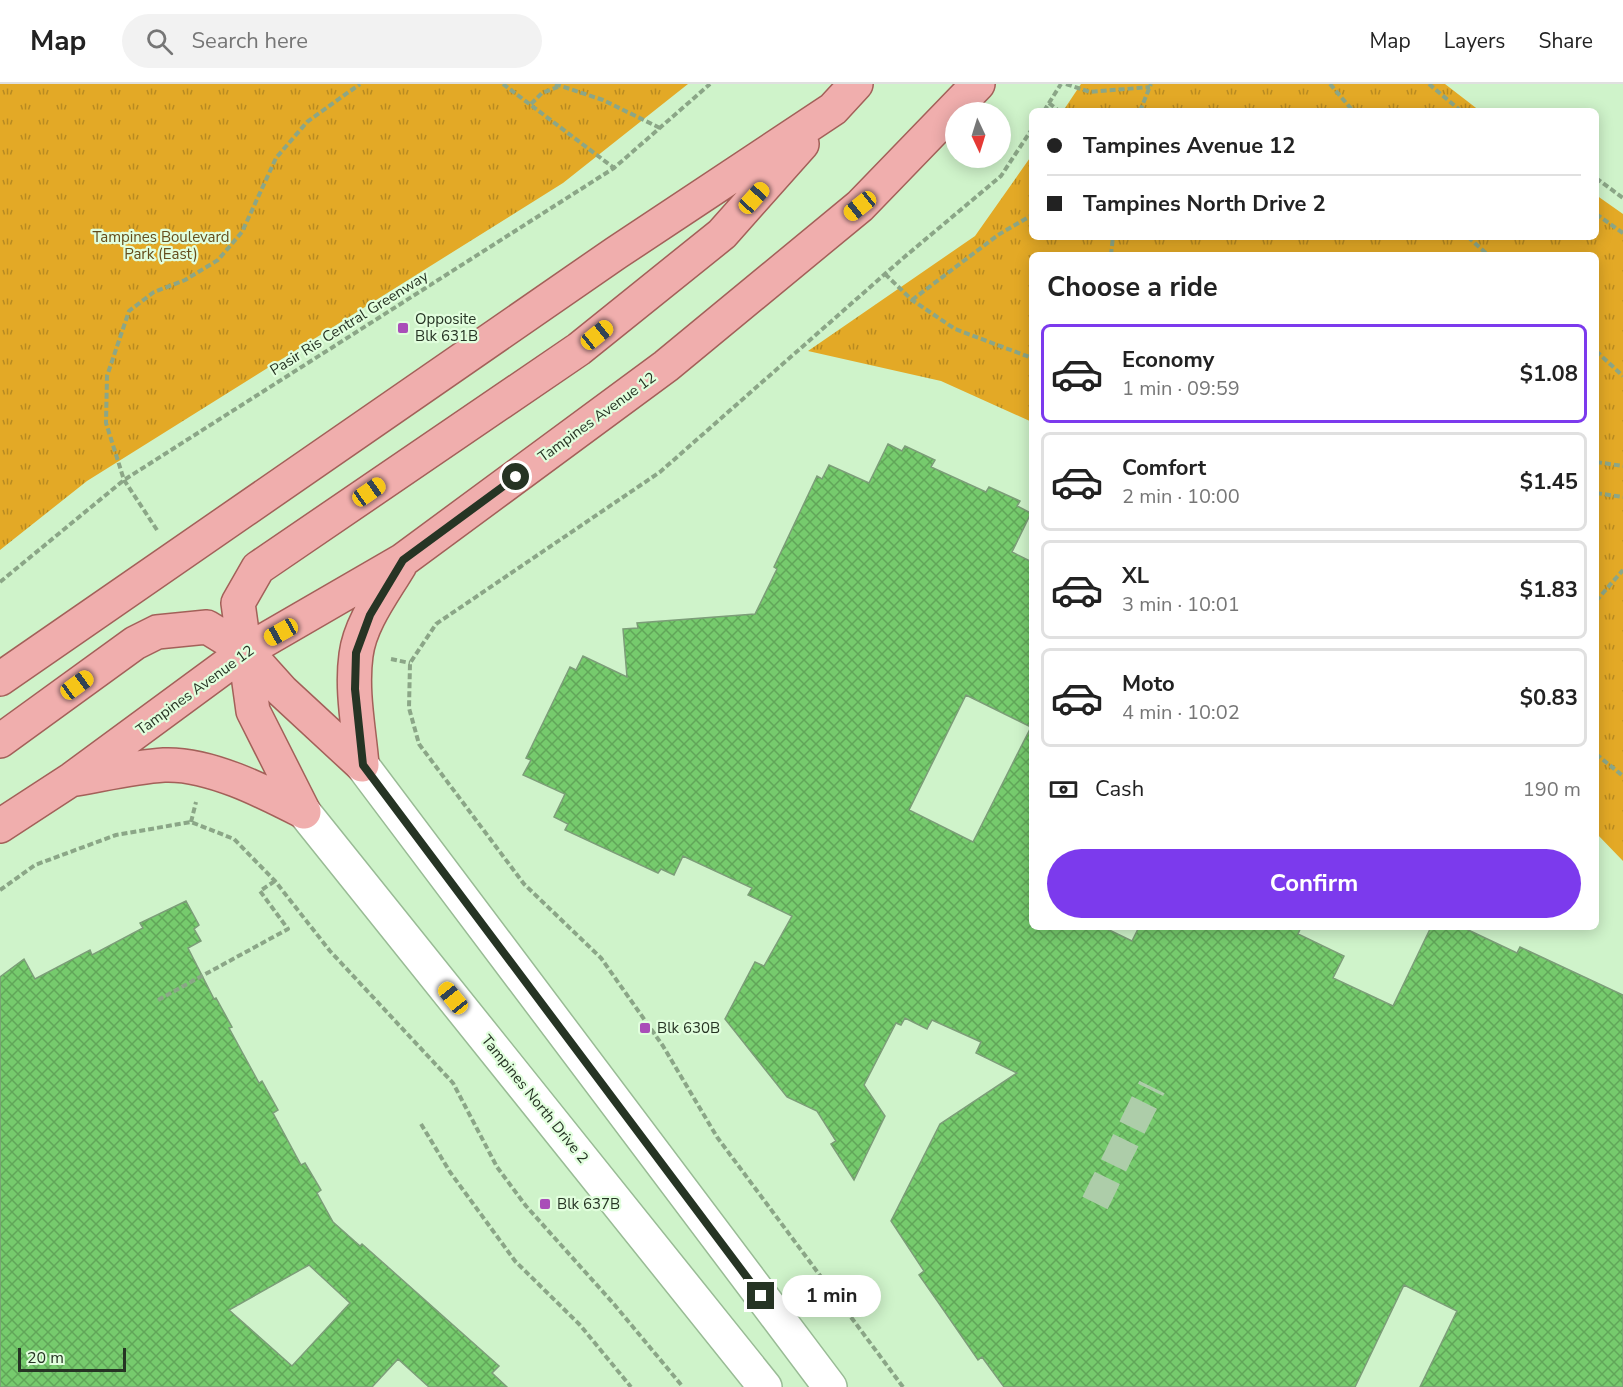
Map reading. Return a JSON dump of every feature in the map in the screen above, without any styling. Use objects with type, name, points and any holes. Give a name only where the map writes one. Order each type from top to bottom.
[{"type":"main road","points":[[304,812],[253,711],[238,603],[258,568],[579,349],[722,234],[856,84]]},
{"type":"main road","name":"Tampines Avenue 12","points":[[0,826],[72,779],[246,651],[403,560],[666,366],[860,206],[978,84]]},
{"type":"main road","points":[[0,679],[616,253],[833,109]]},
{"type":"main road","points":[[363,765],[355,689],[356,653],[370,615],[403,560]]},
{"type":"main road","points":[[0,741],[135,643],[157,632],[207,627],[246,651],[282,691],[363,765]]},
{"type":"main road","points":[[72,779],[165,765],[202,771],[256,787],[304,812]]},
{"type":"street","points":[[363,765],[830,1387]]},
{"type":"street","name":"Tampines North Drive 2","points":[[304,812],[765,1387]]},
{"type":"path","points":[[124,480],[106,423],[107,376],[129,311],[154,292],[185,280],[218,260],[242,232],[276,158],[307,122],[360,84]]},
{"type":"path","points":[[503,84],[614,168]]},
{"type":"path","name":"Pasir Ris Central Greenway","points":[[0,582],[124,480],[614,168],[710,84]]},
{"type":"path","points":[[1046,108],[1061,84]]},
{"type":"path","points":[[1066,84],[1090,92],[1150,85],[1141,108]]},
{"type":"path","points":[[1330,84],[1350,108]]},
{"type":"path","points":[[1429,84],[1457,108]]},
{"type":"path","points":[[531,104],[542,93],[556,86],[603,100],[660,128]]},
{"type":"path","points":[[1049,103],[1055,108]]},
{"type":"path","points":[[903,1387],[717,1137],[663,1046],[601,958],[524,884],[419,744],[410,708],[410,663],[436,624],[660,472],[885,274],[1001,176],[1029,134]]},
{"type":"path","points":[[1599,180],[1623,198]]},
{"type":"path","points":[[1599,216],[1623,233]]},
{"type":"path","points":[[912,300],[998,235],[1029,217]]},
{"type":"path","points":[[1471,240],[1485,252]]},
{"type":"path","points":[[885,274],[912,300],[955,329],[1029,357]]},
{"type":"path","points":[[1599,354],[1623,375]]},
{"type":"path","points":[[1599,462],[1623,466]]},
{"type":"path","points":[[1599,493],[1623,497]]},
{"type":"path","points":[[1599,597],[1623,570]]},
{"type":"path","points":[[1599,756],[1623,776]]},
{"type":"path","points":[[0,890],[35,865],[116,835],[191,822],[234,839],[275,881],[330,951],[453,1083],[497,1167],[526,1206],[613,1303],[683,1387]]},
{"type":"path","points":[[158,1000],[288,929],[260,891],[275,881]]},
{"type":"path","points":[[420,1124],[450,1172],[515,1261],[580,1325],[631,1387]]},
{"type":"green space","name":"Tampines Boulevard Park (East)","points":[[0,84],[688,84],[563,183],[87,481],[0,550]]},
{"type":"green space","points":[[1081,84],[1445,84],[1476,108],[1065,108]]},
{"type":"green space","points":[[1029,159],[1029,240],[1599,240],[1599,197],[1623,214],[1623,861],[1599,836],[1599,252],[1029,252],[1029,421],[941,381],[808,351],[975,236]]},
{"type":"building","points":[[888,444],[902,451],[905,446],[935,460],[931,467],[986,492],[989,487],[1020,501],[1017,506],[1029,512],[1029,517],[1012,552],[1029,560],[1029,726],[966,695],[909,810],[973,842],[1029,731],[1029,930],[1109,930],[1132,941],[1138,930],[1300,930],[1298,934],[1344,956],[1333,978],[1393,1006],[1430,930],[1468,930],[1517,953],[1520,947],[1623,995],[1623,1387],[1420,1387],[1457,1311],[1404,1285],[1355,1387],[1004,1387],[982,1357],[978,1360],[919,1275],[924,1271],[891,1221],[940,1124],[1017,1073],[976,1053],[981,1042],[932,1020],[927,1029],[905,1018],[901,1025],[896,1023],[864,1085],[885,1116],[854,1180],[831,1144],[836,1141],[817,1111],[787,1097],[725,1019],[755,962],[764,966],[792,916],[748,895],[752,888],[683,856],[674,875],[661,869],[658,873],[565,830],[568,824],[554,817],[565,794],[523,775],[531,760],[526,758],[570,667],[576,670],[583,656],[627,677],[623,629],[638,628],[637,623],[755,614],[777,569],[774,567],[817,476],[822,479],[829,465],[869,483]]},
{"type":"building","points":[[186,901],[199,925],[194,929],[201,941],[188,948],[214,999],[216,998],[232,1027],[229,1028],[259,1083],[262,1081],[278,1110],[273,1113],[301,1165],[305,1163],[321,1190],[317,1193],[333,1222],[360,1246],[362,1244],[499,1366],[492,1373],[507,1387],[429,1387],[398,1359],[372,1387],[0,1387],[0,977],[24,959],[35,979],[90,950],[92,955],[143,928],[140,923]],"holes":[[[309,1265],[350,1303],[292,1366],[229,1310]]]},
{"type":"tunnel","points":[[1095,1203],[1152,1087]]},
{"type":"place","name":"Opposite Blk 631B","points":[[403,328]]},
{"type":"place","name":"Blk 630B","points":[[645,1028]]},
{"type":"place","name":"Blk 637B","points":[[545,1204]]},
{"type":"route","points":[[516,477],[403,560],[370,615],[356,653],[355,689],[363,765],[761,1296]]}]
